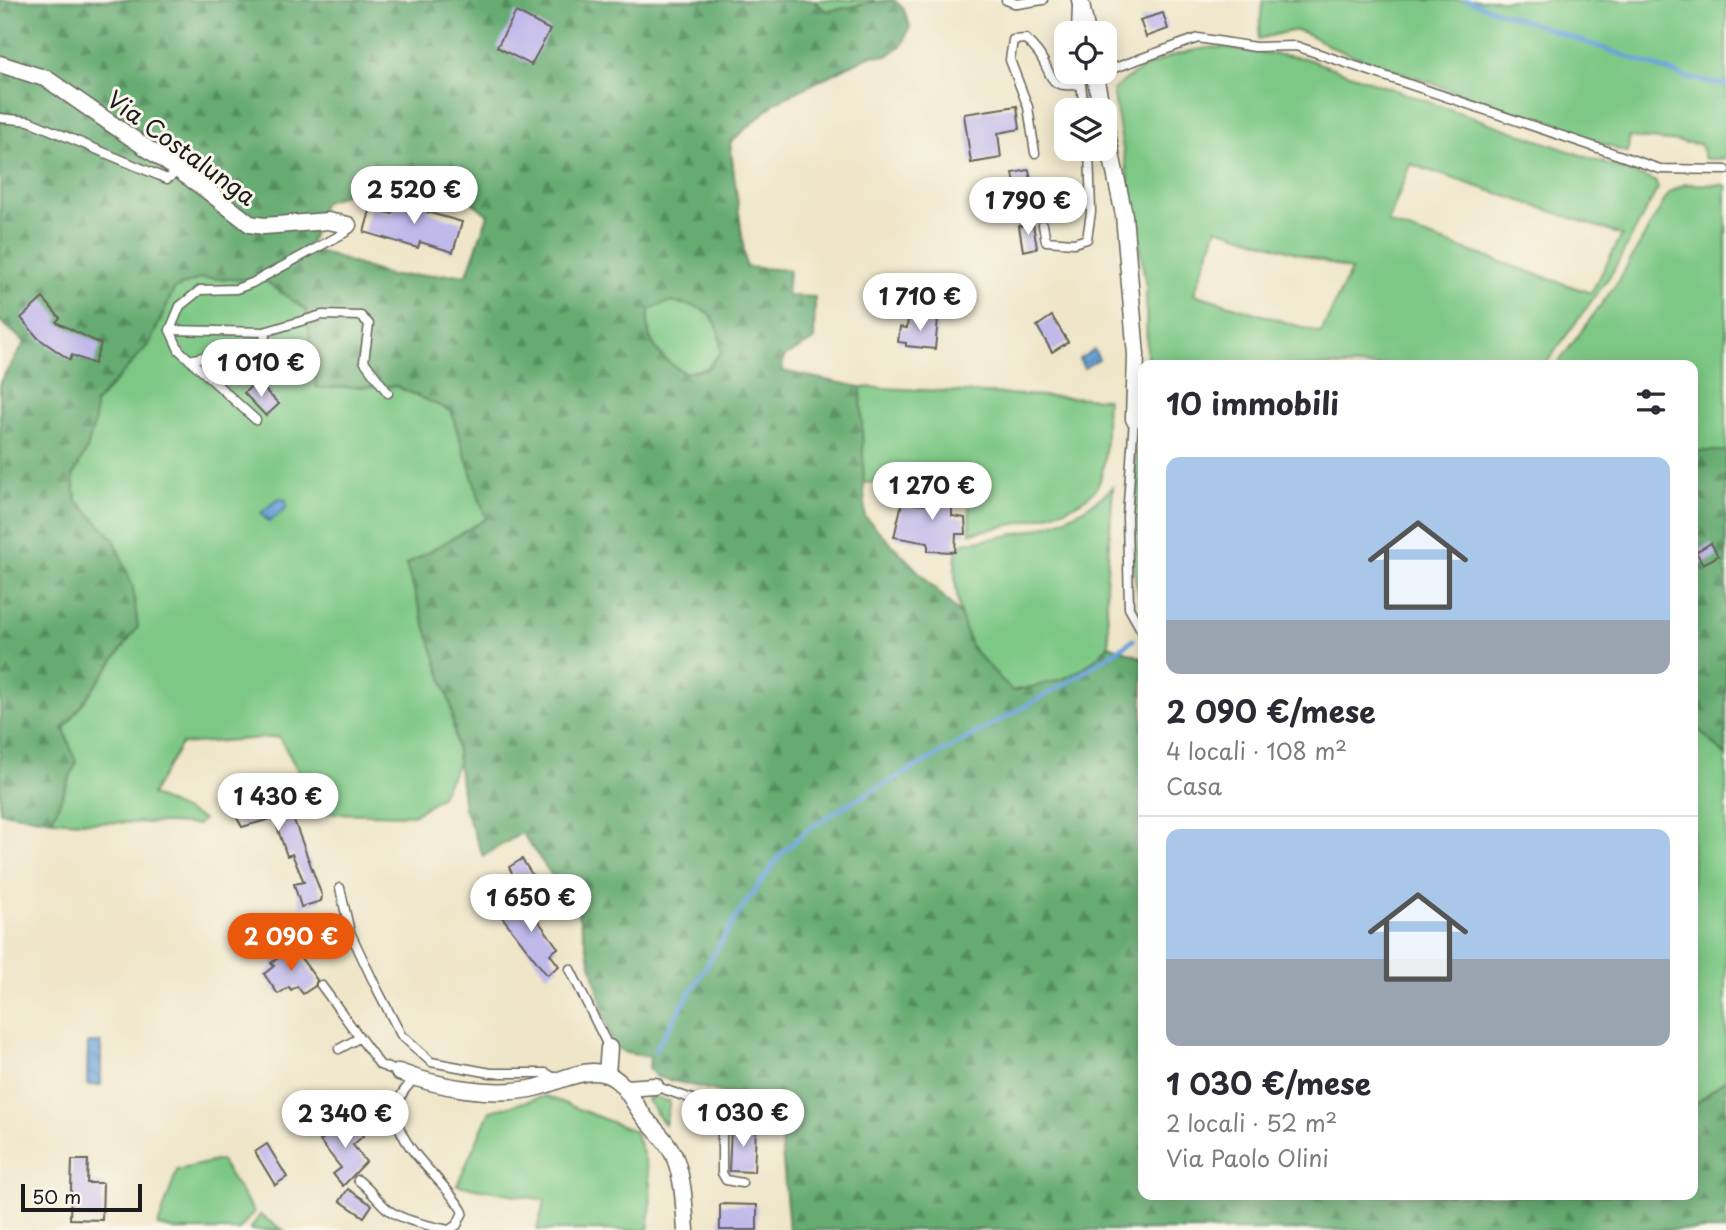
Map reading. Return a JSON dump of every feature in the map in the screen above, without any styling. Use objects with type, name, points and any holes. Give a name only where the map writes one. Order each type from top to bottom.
[{"type":"street","points":[[1079,0],[1084,21]]},
{"type":"street","name":"Via Costalunga","points":[[0,64],[47,79],[250,224],[264,226],[328,220],[348,225]]},
{"type":"street","points":[[1113,161],[1124,215],[1138,370]]},
{"type":"street","points":[[1134,419],[1138,389]]},
{"type":"street","points":[[607,1074],[609,1048]]},
{"type":"street","points":[[399,1072],[416,1078],[494,1091],[532,1089],[556,1079],[592,1072],[607,1074],[630,1093],[675,1158],[682,1182],[686,1230]]},
{"type":"street","points":[[630,1093],[655,1086]]},
{"type":"lane","points":[[1006,0],[1017,4],[1043,0]]},
{"type":"lane","points":[[1077,21],[1079,0]]},
{"type":"lane","points":[[1117,64],[1198,38],[1255,47],[1296,46],[1660,169],[1726,170]]},
{"type":"lane","points":[[1035,153],[1028,107],[1010,60],[1013,40],[1026,39],[1041,57],[1050,79],[1054,81]]},
{"type":"lane","points":[[1059,84],[1081,84],[1083,98]]},
{"type":"lane","points":[[0,118],[29,121],[167,179],[173,175],[171,166]]},
{"type":"lane","points":[[1043,225],[1046,241],[1074,243],[1087,239],[1091,212],[1089,161]]},
{"type":"lane","points":[[256,420],[179,350],[170,331],[180,306],[200,290],[236,289],[252,283],[345,232],[348,225]]},
{"type":"lane","points":[[170,331],[264,332],[322,315],[361,316],[369,324],[364,361],[388,393]]},
{"type":"lane","points":[[190,360],[262,343],[264,332]]},
{"type":"lane","points":[[1134,419],[1127,517],[1129,608],[1138,624]]},
{"type":"lane","points":[[340,888],[350,932],[375,985],[401,1035],[430,1062],[491,1073],[546,1073],[556,1079]]},
{"type":"lane","points":[[570,969],[609,1048]]},
{"type":"lane","points":[[321,985],[380,1065],[399,1072]]},
{"type":"lane","points":[[339,1049],[359,1038]]},
{"type":"lane","points":[[358,1180],[376,1194],[388,1210],[410,1220],[448,1230],[457,1225],[463,1212],[455,1198],[418,1156],[395,1118],[394,1107],[402,1092],[416,1078]]},
{"type":"lane","points":[[655,1086],[737,1119]]},
{"type":"lane","points":[[715,1108],[722,1122],[722,1173],[726,1180],[742,1183]]},
{"type":"green space","points":[[0,0],[813,0],[826,11],[894,0],[903,8],[910,26],[903,44],[887,56],[871,55],[776,102],[730,143],[746,267],[789,270],[787,296],[815,297],[814,340],[784,357],[782,371],[861,387],[865,517],[960,614],[972,648],[1012,691],[1053,682],[1076,673],[1109,645],[1138,656],[1138,1200],[1698,1200],[1698,1102],[1726,1079],[1726,1230],[789,1230],[781,1140],[771,1104],[657,1077],[649,1069],[650,1057],[626,1053],[612,1045],[578,913],[522,833],[483,856],[464,808],[451,706],[406,565],[486,519],[451,411],[396,386],[317,388],[306,310],[264,280],[201,278],[174,289],[150,343],[95,403],[95,421],[87,449],[73,476],[76,500],[114,539],[133,588],[138,627],[64,729],[76,763],[52,820],[0,812],[0,382],[25,342],[0,321]],"holes":[[[403,177],[454,187],[488,215],[467,274],[391,276],[309,248],[323,203],[381,179]],[[669,302],[702,309],[714,319],[721,352],[707,369],[685,373],[661,355],[655,347],[648,330],[648,320],[650,309]]]},
{"type":"green space","points":[[813,0],[875,0],[854,9],[826,11]]},
{"type":"green space","points":[[1263,0],[1726,0],[1726,159],[1705,159],[1700,144],[1629,137],[1628,153],[1333,48],[1303,32],[1291,31],[1258,39]]},
{"type":"green space","points":[[1220,47],[1304,58],[1655,181],[1658,188],[1612,273],[1548,360],[1147,360],[1146,285],[1117,114],[1117,98],[1114,98],[1113,90],[1149,65],[1177,55]],"holes":[[[1410,164],[1622,235],[1591,293],[1388,223]],[[1217,228],[1351,270],[1321,333],[1194,294]]]},
{"type":"green space","points":[[1685,184],[1726,185],[1726,451],[1698,451],[1698,360],[1560,360],[1619,280],[1669,193]]},
{"type":"green space","points":[[201,278],[264,280],[306,310],[317,388],[396,386],[451,411],[486,519],[406,565],[451,706],[458,763],[440,797],[413,815],[322,813],[279,737],[181,744],[151,795],[203,819],[198,825],[52,820],[76,763],[64,729],[138,627],[114,539],[76,500],[73,476],[87,449],[95,421],[95,404],[150,343],[174,289]]},
{"type":"green space","points":[[669,302],[702,309],[714,319],[721,352],[707,368],[685,373],[655,347],[648,329],[650,308]]},
{"type":"green space","points":[[861,387],[1107,399],[1105,451],[1100,480],[1093,492],[1080,502],[1062,510],[1022,523],[970,533],[968,478],[862,483]]},
{"type":"green space","points":[[1138,434],[1138,590],[1133,567],[1133,497]]},
{"type":"green space","points":[[1698,451],[1726,451],[1726,756],[1698,729]]},
{"type":"green space","points":[[1113,487],[1106,586],[1109,645],[1076,673],[1011,691],[982,662],[964,630],[955,573],[957,549],[964,543],[1025,532],[1062,520],[1097,501]]},
{"type":"green space","points":[[1698,729],[1726,756],[1726,1079],[1698,1102]]},
{"type":"green space","points":[[655,1086],[652,1097],[670,1101],[665,1125],[647,1100]]},
{"type":"green space","points":[[546,1096],[634,1131],[649,1179],[651,1204],[648,1230],[537,1230],[545,1200],[457,1185],[490,1111]]},
{"type":"green space","points":[[220,1160],[254,1212],[239,1230],[176,1230],[158,1226],[177,1170]]},
{"type":"green space","points":[[260,1215],[283,1230],[250,1230]]},
{"type":"water","points":[[1094,350],[1099,359],[1084,368],[1079,359]]},
{"type":"water","points":[[279,498],[286,500],[287,507],[269,522],[261,513]]},
{"type":"water","points":[[88,1043],[101,1043],[101,1085],[87,1085]]},
{"type":"building","points":[[516,12],[550,30],[531,65],[497,47]]},
{"type":"building","points":[[1163,13],[1168,29],[1146,37],[1140,20]]},
{"type":"building","points":[[1017,106],[1020,129],[998,133],[1001,158],[971,163],[964,114]]},
{"type":"building","points":[[1029,170],[1037,213],[1021,216],[1013,173]]},
{"type":"building","points":[[398,197],[429,206],[427,212],[462,222],[453,252],[420,242],[418,248],[364,232],[371,207],[392,214]]},
{"type":"building","points":[[1033,224],[1037,248],[1023,251],[1019,226]]},
{"type":"building","points":[[43,298],[60,318],[56,322],[101,344],[94,364],[72,355],[70,360],[38,338],[21,318]]},
{"type":"building","points":[[908,316],[938,319],[935,349],[906,346],[906,343],[898,342],[900,327],[907,328]]},
{"type":"building","points":[[1052,316],[1068,342],[1052,352],[1037,326]]},
{"type":"building","points":[[256,381],[279,404],[266,416],[244,393]]},
{"type":"building","points":[[926,489],[952,489],[952,516],[965,518],[966,534],[956,534],[955,552],[928,551],[928,543],[894,537],[902,503],[926,505]]},
{"type":"building","points":[[1711,543],[1718,556],[1703,564],[1698,551]]},
{"type":"building","points":[[272,786],[275,796],[285,796],[322,896],[321,901],[301,907],[294,884],[304,882],[292,854],[287,856],[274,818],[242,827],[225,796],[250,787],[255,793]]},
{"type":"building","points":[[522,859],[535,879],[516,891],[508,878],[513,875],[509,867]]},
{"type":"building","points":[[521,897],[558,948],[550,954],[559,966],[547,975],[499,913]]},
{"type":"building","points":[[293,947],[317,980],[315,986],[303,994],[297,986],[291,990],[289,987],[278,994],[264,974],[274,966],[271,963]]},
{"type":"building","points":[[349,1118],[363,1136],[353,1145],[366,1162],[343,1186],[333,1174],[341,1168],[320,1141]]},
{"type":"building","points":[[731,1127],[756,1128],[754,1172],[729,1171]]},
{"type":"building","points":[[267,1144],[287,1177],[275,1185],[255,1152]]},
{"type":"building","points":[[72,1160],[88,1160],[87,1183],[103,1183],[102,1220],[70,1219]]},
{"type":"building","points":[[348,1189],[372,1205],[364,1217],[340,1201]]},
{"type":"building","points":[[720,1204],[757,1205],[757,1230],[720,1230]]},
{"type":"waterway","points":[[1466,0],[1688,78],[1726,85]]},
{"type":"waterway","points":[[655,1050],[740,911],[781,854],[806,831],[845,806],[1067,683],[1133,640]]}]
